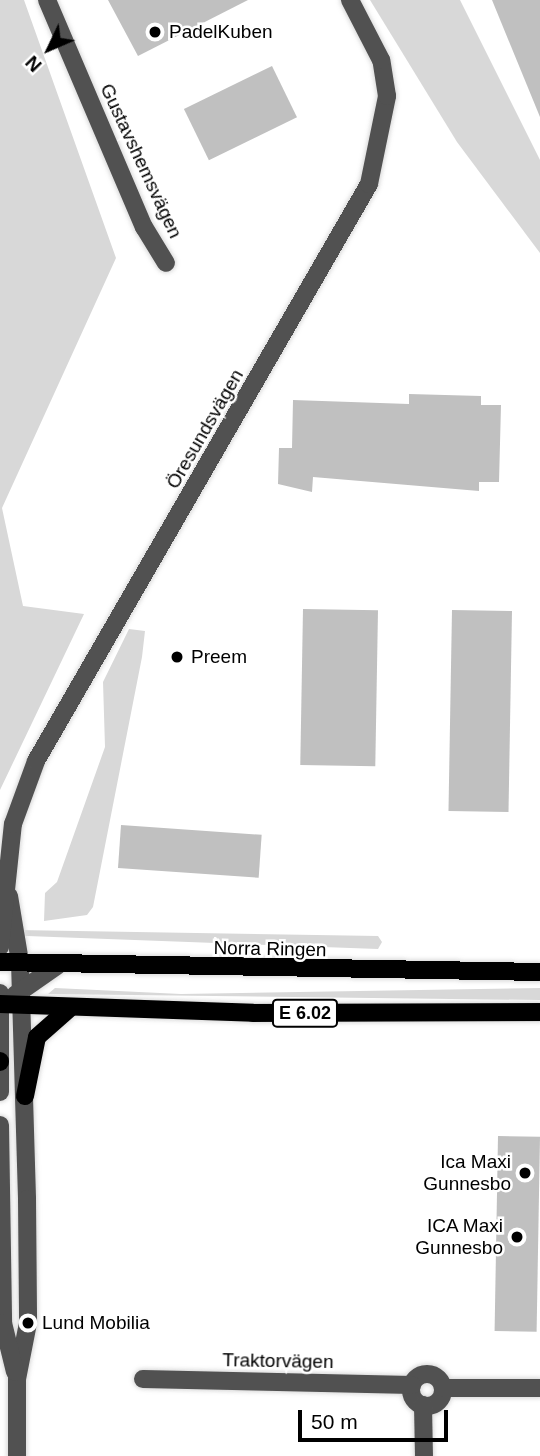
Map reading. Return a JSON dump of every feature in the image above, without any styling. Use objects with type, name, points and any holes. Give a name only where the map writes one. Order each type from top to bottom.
[{"type":"main road","name":"Norra Ringen","points":[[0,962],[540,972]]},
{"type":"main road","name":"E 6.02","points":[[8,997],[71,1007],[540,1012]]},
{"type":"main road","points":[[25,1096],[37,1037],[71,1007]]},
{"type":"street","name":"Gustavshemsvägen","points":[[47,0],[144,228],[166,262]]},
{"type":"street","name":"Öresundsvägen","points":[[0,947],[13,824],[36,761],[369,184],[387,96],[381,60],[350,0]]},
{"type":"street","name":"Öresundsvägen","points":[[6,873],[20,962],[8,997]]},
{"type":"street","points":[[8,997],[58,965]]},
{"type":"street","points":[[0,1092],[0,1062],[8,997]]},
{"type":"street","points":[[8,997],[25,1096],[28,1323],[17,1379],[17,1456]]},
{"type":"street","points":[[0,1125],[3,1323],[17,1379]]},
{"type":"street","name":"Traktorvägen","points":[[143,1379],[412,1385],[429,1374],[443,1388],[540,1388]]},
{"type":"street","points":[[412,1385],[423,1405],[424,1456]]},
{"type":"street","points":[[423,1405],[440,1399],[443,1388]]},
{"type":"shaded area","points":[[0,0],[24,0],[116,258],[2,508],[23,606],[84,614],[0,790]]},
{"type":"shaded area","points":[[370,0],[460,0],[540,160],[540,253],[457,142]]},
{"type":"shaded area","points":[[129,629],[145,631],[142,657],[93,907],[87,915],[44,921],[45,893],[57,882],[105,747],[103,682]]},
{"type":"shaded area","points":[[16,930],[378,936],[382,942],[378,949],[0,935]]},
{"type":"shaded area","points":[[55,988],[181,994],[540,988],[540,1000],[48,994]]},
{"type":"building","name":"PadelKuben","points":[[108,0],[248,0],[138,56]]},
{"type":"building","points":[[492,0],[540,0],[540,117]]},
{"type":"building","points":[[272,66],[297,117],[209,160],[184,109]]},
{"type":"building","points":[[409,394],[481,396],[481,405],[501,405],[499,482],[479,482],[479,491],[313,477],[312,492],[278,484],[279,448],[292,448],[293,400],[409,404]]},
{"type":"building","points":[[303,609],[378,610],[375,766],[300,765]]},
{"type":"building","points":[[452,610],[512,611],[508,812],[448,811]]},
{"type":"building","points":[[121,825],[262,835],[259,878],[118,868]]},
{"type":"building","points":[[498,1136],[540,1137],[537,1332],[495,1331]]},
{"type":"place","name":"PadelKuben","points":[[155,32]]},
{"type":"place","name":"Preem","points":[[177,657]]},
{"type":"place","name":"Ica Maxi Gunnesbo","points":[[525,1173]]},
{"type":"place","name":"ICA Maxi Gunnesbo","points":[[517,1237]]},
{"type":"place","name":"Lund Mobilia","points":[[28,1323]]}]
